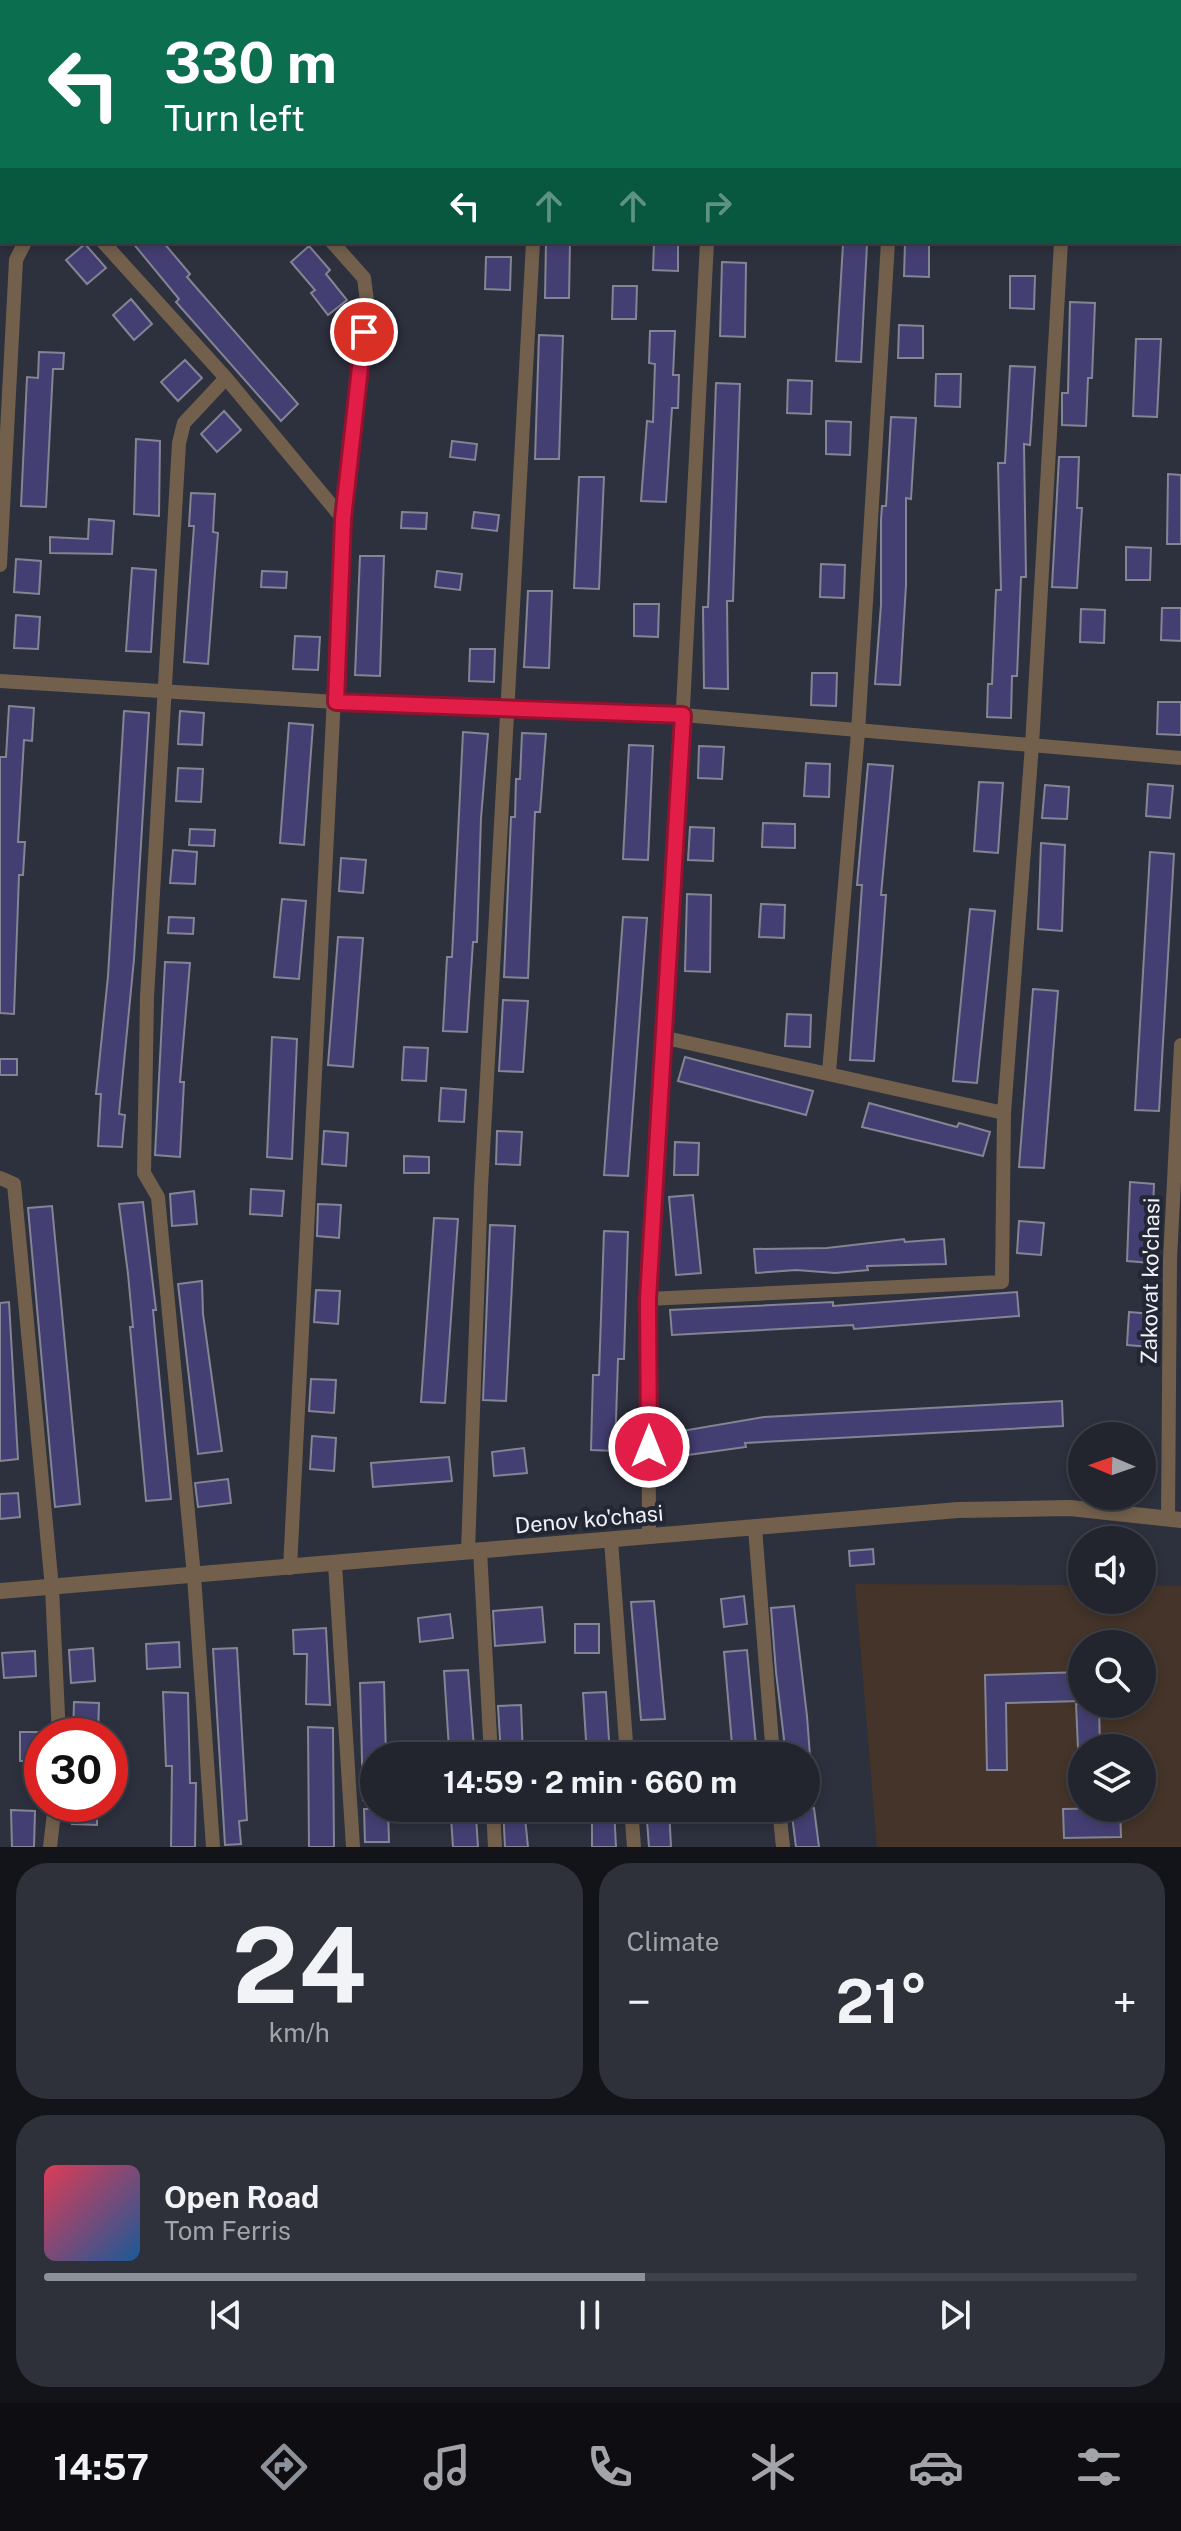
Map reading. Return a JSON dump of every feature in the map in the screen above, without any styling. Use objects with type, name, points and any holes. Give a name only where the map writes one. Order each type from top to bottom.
[{"type":"street","points":[[0,565],[16,260],[24,244]]},
{"type":"street","points":[[105,244],[226,378],[343,519]]},
{"type":"street","points":[[290,1568],[343,519],[367,301],[364,278],[334,244]]},
{"type":"street","points":[[490,1742],[474,1550],[481,1187],[510,708],[533,244]]},
{"type":"street","points":[[649,1536],[648,1299],[666,1038],[707,244]]},
{"type":"street","points":[[829,1072],[858,732],[888,244]]},
{"type":"street","points":[[648,1299],[1002,1282],[1004,1113],[1032,745],[1061,244]]},
{"type":"street","points":[[213,1847],[194,1576],[158,1197],[144,1173],[147,997],[168,690],[179,443],[184,423],[226,378]]},
{"type":"street","points":[[0,681],[336,702],[683,715],[1181,758]]},
{"type":"street","points":[[666,1038],[1004,1113]]},
{"type":"street","name":"Zakovat ko'chasi","points":[[1175,1519],[1170,1259],[1181,1045]]},
{"type":"street","points":[[0,1178],[14,1184],[52,1588],[58,1718]]},
{"type":"street","name":"Denov ko'chasi","points":[[0,1591],[958,1510],[1070,1508],[1175,1519]]},
{"type":"street","points":[[755,1528],[772,1742]]},
{"type":"street","points":[[611,1540],[626,1742]]},
{"type":"street","points":[[335,1564],[353,1847]]},
{"type":"street","points":[[50,1847],[53,1822]]},
{"type":"street","points":[[494,1822],[495,1847]]},
{"type":"street","points":[[632,1822],[634,1847]]},
{"type":"street","points":[[780,1822],[783,1847]]},
{"type":"shaded area","points":[[855,1584],[1068,1585],[1068,1614],[1156,1614],[1156,1586],[1181,1586],[1181,1847],[877,1847]]},
{"type":"building","points":[[85,244],[106,268],[87,284],[66,260]]},
{"type":"building","points":[[134,244],[165,244],[190,274],[187,277],[298,404],[281,421],[176,302],[179,299]]},
{"type":"building","points":[[546,244],[570,244],[569,298],[545,298]]},
{"type":"building","points":[[654,244],[678,244],[678,271],[653,270]]},
{"type":"building","points":[[843,244],[867,244],[861,362],[836,361]]},
{"type":"building","points":[[905,244],[929,244],[929,277],[904,276]]},
{"type":"building","points":[[309,246],[330,270],[326,274],[347,300],[328,315],[311,293],[315,290],[291,262]]},
{"type":"building","points":[[486,257],[511,257],[510,290],[485,289]]},
{"type":"building","points":[[722,262],[746,263],[745,337],[720,336]]},
{"type":"building","points":[[1010,276],[1035,276],[1034,309],[1010,308]]},
{"type":"building","points":[[613,286],[637,286],[636,319],[612,319]]},
{"type":"building","points":[[131,299],[152,324],[134,340],[113,315]]},
{"type":"building","points":[[1070,302],[1095,303],[1092,378],[1088,378],[1086,426],[1062,425],[1062,393],[1068,393]]},
{"type":"building","points":[[899,325],[923,326],[923,358],[898,358]]},
{"type":"building","points":[[650,331],[675,331],[673,375],[679,375],[678,408],[672,408],[666,502],[641,501],[647,421],[653,422],[655,364],[649,363]]},
{"type":"building","points":[[539,335],[563,336],[559,459],[535,459]]},
{"type":"building","points":[[1136,339],[1161,339],[1157,417],[1133,416]]},
{"type":"building","points":[[39,352],[64,353],[63,369],[53,369],[46,507],[21,506],[27,377],[38,378]]},
{"type":"building","points":[[185,360],[202,378],[178,401],[161,382]]},
{"type":"building","points":[[1010,366],[1035,367],[1030,445],[1024,444],[1026,577],[1021,577],[1017,676],[1012,676],[1011,718],[987,717],[988,684],[992,684],[996,590],[1001,590],[998,463],[1005,463]]},
{"type":"building","points":[[936,374],[961,374],[960,407],[935,406]]},
{"type":"building","points":[[788,380],[812,381],[811,414],[787,413]]},
{"type":"building","points":[[716,383],[740,384],[733,601],[727,601],[728,689],[704,688],[703,607],[708,607]]},
{"type":"building","points":[[224,411],[241,430],[217,452],[201,434]]},
{"type":"building","points":[[891,417],[916,418],[911,499],[906,498],[906,585],[900,685],[875,684],[881,605],[881,520],[882,506],[886,506]]},
{"type":"building","points":[[826,421],[851,422],[850,455],[826,454]]},
{"type":"building","points":[[136,439],[160,441],[159,516],[134,514]]},
{"type":"building","points":[[452,441],[477,444],[475,460],[450,457]]},
{"type":"building","points":[[1059,457],[1079,457],[1077,508],[1082,508],[1077,588],[1052,587]]},
{"type":"building","points":[[1168,474],[1181,475],[1181,544],[1167,544]]},
{"type":"building","points":[[579,477],[604,477],[599,589],[574,588]]},
{"type":"building","points":[[191,493],[215,494],[213,532],[218,533],[208,664],[184,662],[194,526],[189,526]]},
{"type":"building","points":[[402,512],[427,513],[426,529],[401,528]]},
{"type":"building","points":[[474,512],[499,515],[497,531],[472,528]]},
{"type":"building","points":[[89,519],[114,521],[112,554],[50,553],[50,537],[88,539]]},
{"type":"building","points":[[1126,547],[1151,548],[1150,580],[1126,580]]},
{"type":"building","points":[[360,556],[384,556],[380,676],[355,675]]},
{"type":"building","points":[[16,559],[41,561],[39,594],[14,592]]},
{"type":"building","points":[[821,564],[845,565],[844,598],[820,597]]},
{"type":"building","points":[[132,568],[156,570],[151,652],[126,651]]},
{"type":"building","points":[[262,571],[287,572],[286,588],[261,587]]},
{"type":"building","points":[[437,571],[462,574],[460,590],[435,587]]},
{"type":"building","points":[[528,591],[552,591],[549,668],[524,667]]},
{"type":"building","points":[[634,604],[659,604],[658,637],[634,636]]},
{"type":"building","points":[[1162,608],[1181,608],[1181,641],[1161,640]]},
{"type":"building","points":[[1081,609],[1105,610],[1104,643],[1080,642]]},
{"type":"building","points":[[16,615],[40,617],[38,649],[14,648]]},
{"type":"building","points":[[295,636],[320,637],[318,670],[293,669]]},
{"type":"building","points":[[470,649],[495,649],[494,682],[469,681]]},
{"type":"building","points":[[812,673],[837,673],[836,706],[811,705]]},
{"type":"building","points":[[1158,702],[1181,702],[1181,735],[1157,734]]},
{"type":"building","points":[[9,706],[34,708],[32,741],[24,740],[18,842],[25,842],[23,875],[19,875],[14,1014],[0,1013],[0,757],[6,757]]},
{"type":"building","points":[[124,711],[149,713],[134,959],[119,1114],[125,1115],[122,1147],[98,1146],[101,1094],[96,1094],[108,976]]},
{"type":"building","points":[[180,711],[204,713],[202,745],[178,744]]},
{"type":"building","points":[[289,723],[313,725],[304,845],[280,843]]},
{"type":"building","points":[[463,732],[488,734],[481,818],[477,942],[473,942],[467,1032],[443,1031],[447,957],[452,957]]},
{"type":"building","points":[[522,733],[546,734],[540,812],[535,812],[528,978],[504,977],[511,817],[515,817],[516,779],[520,779]]},
{"type":"building","points":[[629,745],[653,746],[648,860],[623,859]]},
{"type":"building","points":[[699,746],[724,747],[722,779],[698,778]]},
{"type":"building","points":[[806,763],[830,764],[829,797],[804,796]]},
{"type":"building","points":[[868,764],[893,766],[881,895],[886,895],[874,1061],[850,1060],[862,885],[857,885]]},
{"type":"building","points":[[178,768],[203,769],[201,802],[176,801]]},
{"type":"building","points":[[979,782],[1003,783],[998,853],[974,851]]},
{"type":"building","points":[[1148,784],[1173,786],[1170,818],[1146,816]]},
{"type":"building","points":[[1045,785],[1069,787],[1067,819],[1042,818]]},
{"type":"building","points":[[763,823],[795,824],[795,848],[762,847]]},
{"type":"building","points":[[690,827],[714,828],[713,861],[688,860]]},
{"type":"building","points":[[190,829],[215,830],[214,846],[189,845]]},
{"type":"building","points":[[1041,843],[1065,845],[1062,931],[1038,929]]},
{"type":"building","points":[[173,850],[197,852],[195,884],[170,883]]},
{"type":"building","points":[[1150,852],[1174,854],[1159,1111],[1135,1110]]},
{"type":"building","points":[[341,858],[366,860],[363,893],[339,891]]},
{"type":"building","points":[[687,894],[711,895],[710,972],[685,971]]},
{"type":"building","points":[[282,899],[306,901],[299,979],[274,977]]},
{"type":"building","points":[[761,904],[785,905],[784,938],[759,937]]},
{"type":"building","points":[[970,909],[995,911],[977,1083],[953,1081]]},
{"type":"building","points":[[169,917],[194,918],[193,934],[168,933]]},
{"type":"building","points":[[623,917],[647,918],[628,1176],[604,1175]]},
{"type":"building","points":[[338,937],[363,938],[353,1067],[328,1065]]},
{"type":"building","points":[[165,962],[190,963],[180,1082],[184,1082],[180,1157],[155,1155]]},
{"type":"building","points":[[1033,989],[1058,991],[1044,1168],[1019,1167]]},
{"type":"building","points":[[503,1000],[528,1001],[523,1072],[499,1071]]},
{"type":"building","points":[[787,1014],[811,1015],[810,1047],[785,1046]]},
{"type":"building","points":[[272,1037],[297,1039],[292,1159],[267,1157]]},
{"type":"building","points":[[404,1047],[428,1048],[426,1081],[402,1080]]},
{"type":"building","points":[[685,1057],[813,1091],[806,1115],[678,1081]]},
{"type":"building","points":[[0,1059],[17,1059],[17,1075],[0,1075]]},
{"type":"building","points":[[441,1088],[466,1090],[464,1122],[439,1121]]},
{"type":"building","points":[[869,1103],[957,1127],[959,1123],[990,1132],[983,1156],[862,1127]]},
{"type":"building","points":[[324,1131],[348,1133],[346,1166],[322,1164]]},
{"type":"building","points":[[497,1131],[522,1132],[520,1165],[496,1164]]},
{"type":"building","points":[[675,1142],[699,1143],[698,1175],[674,1175]]},
{"type":"building","points":[[404,1156],[429,1157],[429,1173],[404,1173]]},
{"type":"building","points":[[1130,1182],[1154,1184],[1151,1263],[1127,1261]]},
{"type":"building","points":[[251,1189],[284,1191],[282,1216],[250,1214]]},
{"type":"building","points":[[194,1191],[197,1224],[172,1226],[170,1194]]},
{"type":"building","points":[[693,1195],[701,1273],[676,1275],[669,1197]]},
{"type":"building","points":[[143,1202],[156,1310],[153,1310],[171,1499],[146,1501],[130,1327],[133,1327],[119,1204]]},
{"type":"building","points":[[318,1204],[341,1205],[339,1238],[317,1236]]},
{"type":"building","points":[[52,1206],[80,1504],[55,1507],[28,1208]]},
{"type":"building","points":[[434,1218],[458,1219],[445,1403],[421,1402]]},
{"type":"building","points":[[1019,1221],[1044,1223],[1041,1255],[1017,1253]]},
{"type":"building","points":[[490,1225],[515,1226],[506,1401],[483,1400]]},
{"type":"building","points":[[604,1231],[628,1232],[624,1359],[618,1359],[615,1451],[591,1450],[593,1375],[599,1375]]},
{"type":"building","points":[[904,1239],[905,1242],[944,1239],[946,1264],[867,1266],[868,1270],[835,1273],[796,1270],[756,1273],[754,1249],[827,1248]]},
{"type":"building","points":[[202,1281],[203,1314],[222,1451],[198,1454],[178,1284]]},
{"type":"building","points":[[316,1290],[340,1291],[338,1324],[314,1322]]},
{"type":"building","points":[[1017,1292],[1019,1316],[854,1329],[853,1325],[672,1335],[670,1310],[833,1302],[833,1306]]},
{"type":"building","points":[[9,1302],[18,1459],[0,1461],[0,1303]]},
{"type":"building","points":[[1129,1312],[1153,1314],[1151,1347],[1127,1345]]},
{"type":"building","points":[[311,1379],[336,1380],[334,1413],[309,1411]]},
{"type":"building","points":[[1062,1401],[1063,1426],[745,1443],[746,1447],[673,1457],[670,1433],[764,1417]]},
{"type":"building","points":[[312,1436],[336,1438],[334,1471],[310,1469]]},
{"type":"building","points":[[524,1448],[527,1473],[494,1476],[492,1452]]},
{"type":"building","points":[[449,1457],[452,1481],[373,1487],[371,1463]]},
{"type":"building","points":[[228,1479],[231,1503],[198,1507],[195,1483]]},
{"type":"building","points":[[18,1493],[20,1517],[0,1519],[0,1494]]},
{"type":"building","points":[[873,1549],[874,1564],[850,1566],[849,1551]]},
{"type":"building","points":[[744,1596],[747,1624],[724,1627],[721,1599]]},
{"type":"building","points":[[654,1601],[665,1719],[641,1720],[631,1602]]},
{"type":"building","points":[[794,1606],[809,1742],[784,1742],[771,1608]]},
{"type":"building","points":[[542,1607],[545,1642],[495,1646],[493,1611]]},
{"type":"building","points":[[450,1614],[453,1638],[420,1642],[418,1618]]},
{"type":"building","points":[[575,1624],[599,1624],[599,1653],[575,1653]]},
{"type":"building","points":[[326,1628],[330,1705],[306,1704],[307,1654],[294,1654],[293,1630]]},
{"type":"building","points":[[179,1642],[180,1667],[147,1669],[146,1644]]},
{"type":"building","points":[[93,1648],[95,1681],[71,1683],[69,1650]]},
{"type":"building","points":[[237,1648],[247,1820],[239,1821],[241,1844],[225,1845],[213,1649]]},
{"type":"building","points":[[747,1650],[756,1742],[732,1742],[724,1652]]},
{"type":"building","points":[[35,1651],[36,1676],[4,1678],[2,1653]]},
{"type":"building","points":[[468,1670],[474,1742],[449,1742],[444,1671]]},
{"type":"building","points":[[1068,1672],[1068,1701],[1006,1703],[1007,1770],[987,1770],[985,1675]]},
{"type":"building","points":[[384,1682],[386,1742],[362,1742],[360,1683]]},
{"type":"building","points":[[163,1692],[188,1693],[190,1783],[196,1783],[195,1847],[171,1847],[172,1766],[166,1766]]},
{"type":"building","points":[[606,1692],[609,1742],[586,1742],[583,1693]]},
{"type":"building","points":[[74,1702],[99,1703],[99,1718],[74,1718]]},
{"type":"building","points":[[521,1705],[522,1742],[500,1742],[498,1706]]},
{"type":"building","points":[[1077,1718],[1099,1718],[1100,1734],[1077,1734]]},
{"type":"building","points":[[308,1727],[333,1728],[334,1847],[309,1847]]},
{"type":"building","points":[[20,1732],[24,1732],[24,1761],[20,1761]]},
{"type":"building","points":[[1063,1809],[1068,1809],[1068,1822],[1120,1822],[1121,1837],[1064,1838]]},
{"type":"building","points":[[11,1810],[24,1811],[24,1822],[35,1822],[34,1847],[12,1847]]},
{"type":"building","points":[[72,1822],[97,1822],[97,1825]]},
{"type":"building","points":[[364,1822],[388,1822],[389,1842],[365,1842]]},
{"type":"building","points":[[451,1822],[476,1822],[478,1847],[453,1847]]},
{"type":"building","points":[[504,1822],[525,1822],[528,1847],[505,1847]]},
{"type":"building","points":[[592,1822],[615,1822],[616,1847],[592,1847]]},
{"type":"building","points":[[647,1822],[670,1822],[671,1847],[649,1847]]},
{"type":"building","points":[[793,1822],[816,1822],[819,1847],[796,1847]]},
{"type":"route","points":[[364,332],[343,519],[336,702],[683,715],[648,1299],[649,1447]]}]
